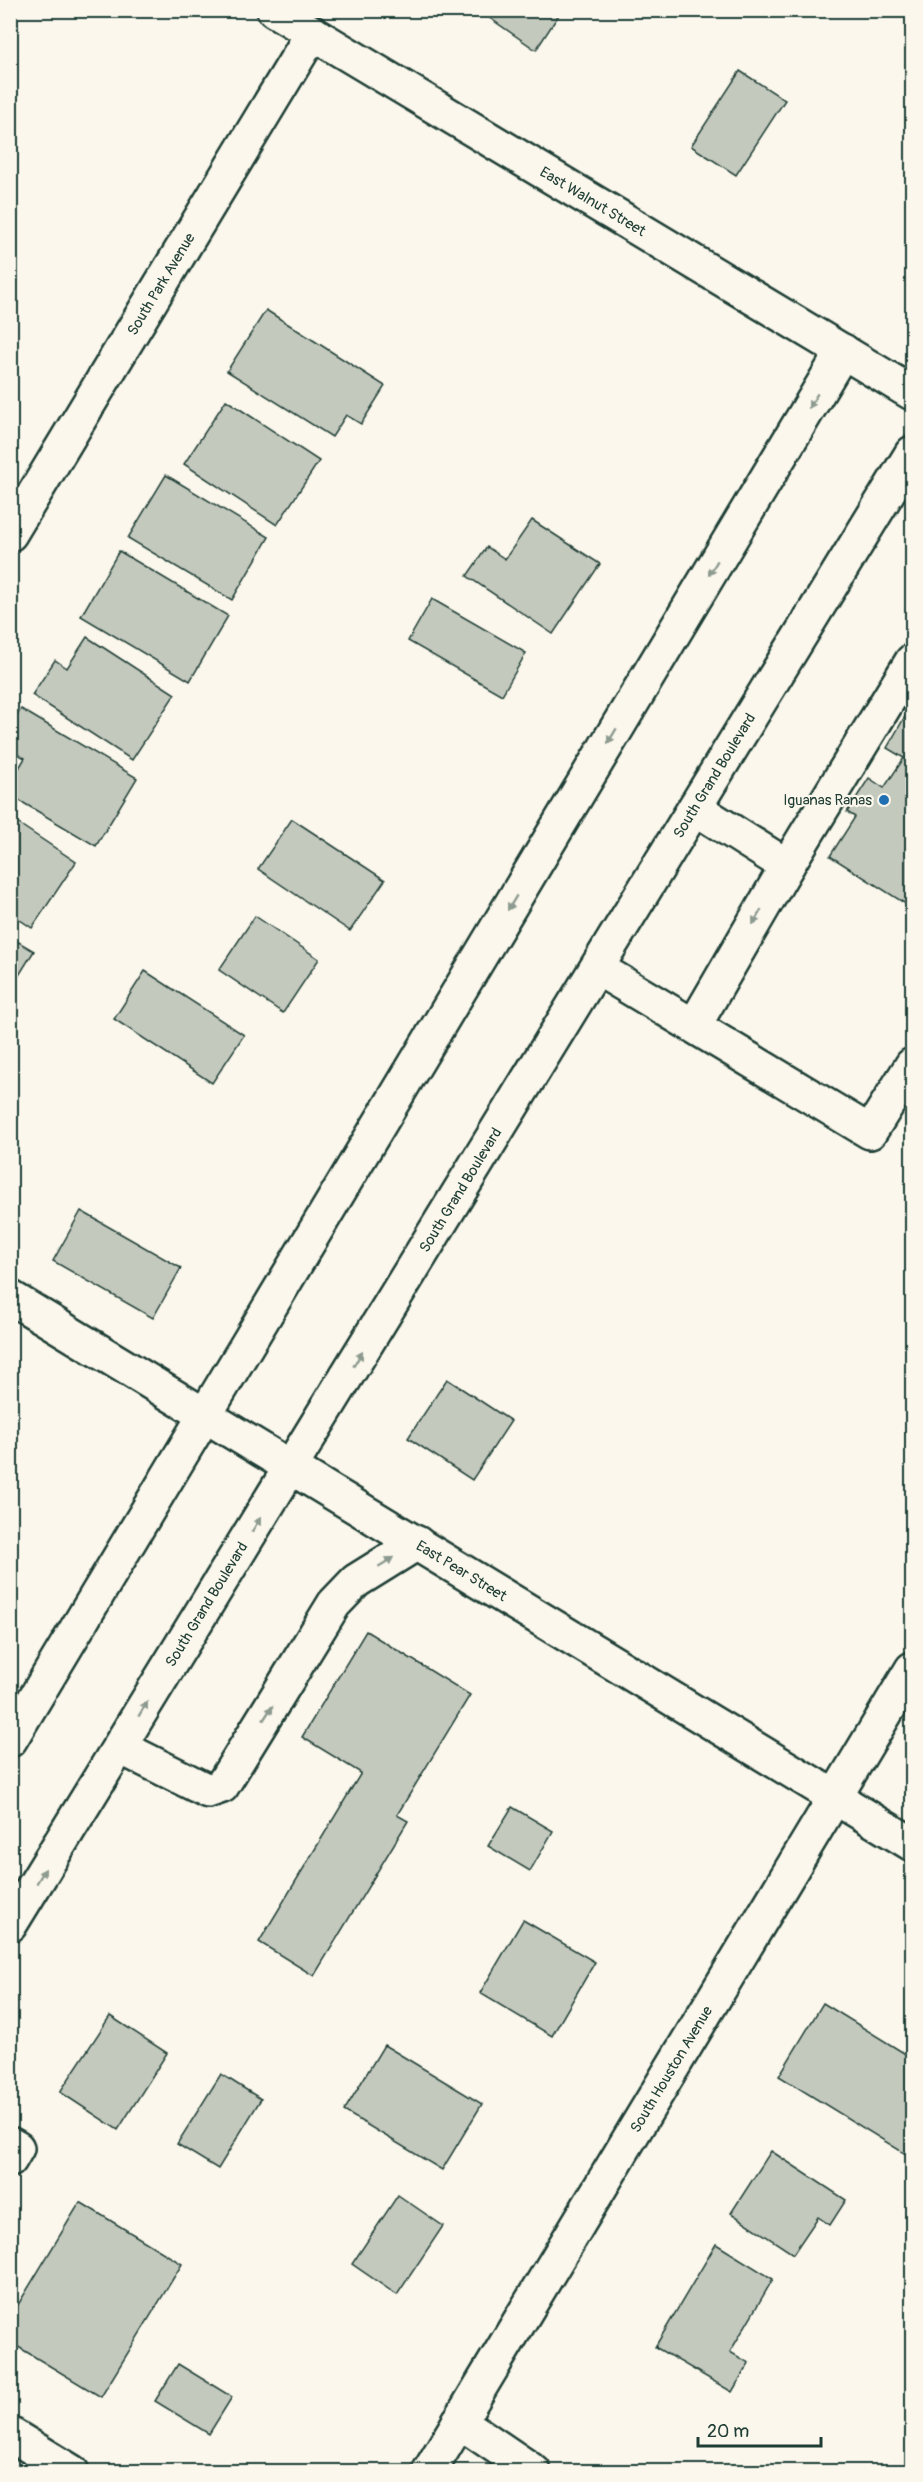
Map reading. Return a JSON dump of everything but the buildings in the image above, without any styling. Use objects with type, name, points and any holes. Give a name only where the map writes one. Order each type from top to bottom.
[{"type":"street","name":"East Walnut Street","points":[[274,10],[912,393]]},
{"type":"street","name":"South Park Avenue","points":[[10,534],[312,34]]},
{"type":"street","points":[[10,1740],[843,351]]},
{"type":"street","name":"South Grand Boulevard","points":[[10,1925],[912,453]]},
{"type":"street","points":[[694,1026],[787,866],[912,661]]},
{"type":"street","points":[[695,808],[787,866]]},
{"type":"street","points":[[597,968],[870,1132],[912,1065]]},
{"type":"street","name":"East Pear Street","points":[[10,1297],[912,1844]]},
{"type":"street","points":[[120,1747],[208,1791],[222,1786],[334,1605],[356,1581],[417,1543]]},
{"type":"street","name":"South Houston Avenue","points":[[429,2472],[912,1669]]},
{"type":"street","points":[[10,2144],[17,2148],[10,2160]]},
{"type":"street","points":[[459,2421],[534,2472]]},
{"type":"street","points":[[10,2434],[72,2472]]},
{"type":"place","name":"Iguanas Ranas","points":[[884,800]]}]
